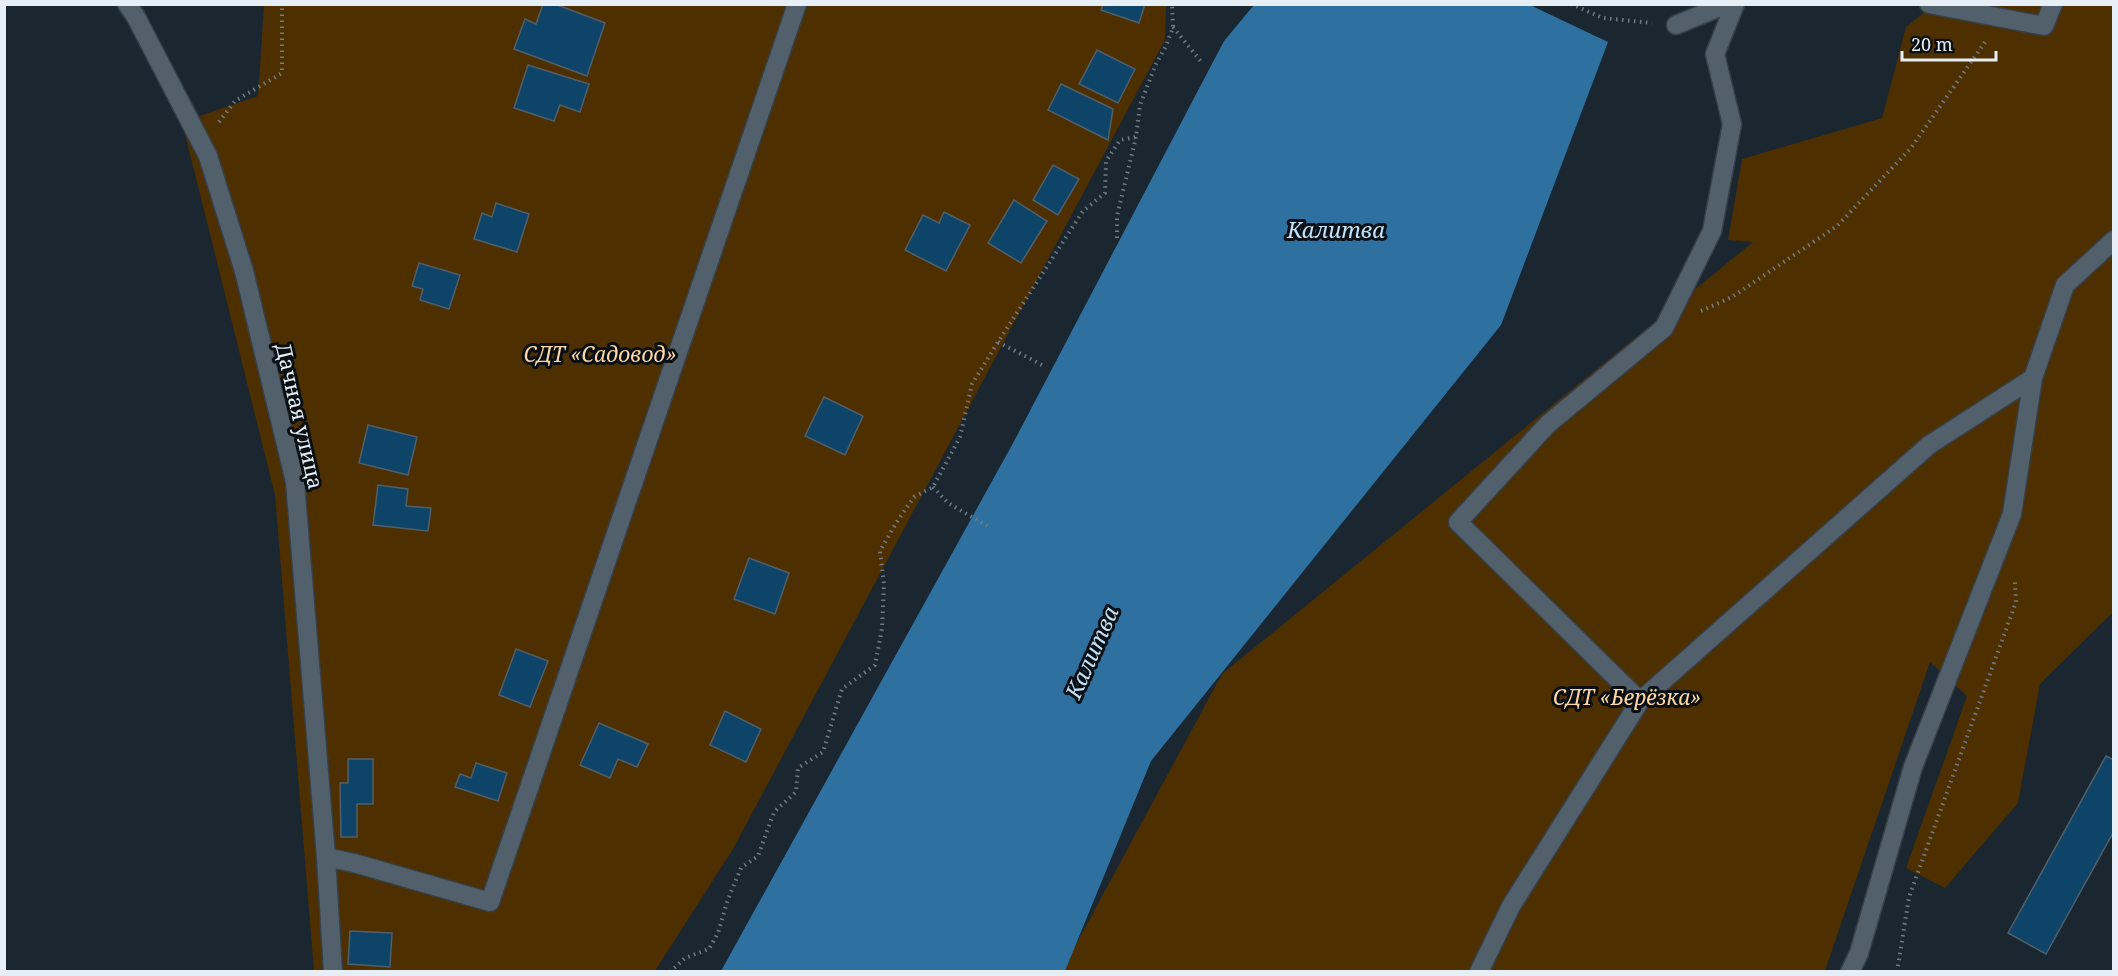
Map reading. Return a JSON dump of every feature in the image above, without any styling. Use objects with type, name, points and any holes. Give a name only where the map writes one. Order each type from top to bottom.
[{"type":"street","name":"Дачная улица","points":[[128,4],[208,156],[244,272],[295,482],[326,857],[333,972]]},
{"type":"street","points":[[326,857],[490,902],[797,4]]},
{"type":"street","points":[[1676,25],[1727,4]]},
{"type":"street","points":[[1640,701],[1458,522],[1548,424],[1664,328],[1712,231],[1732,124],[1715,54],[1735,4]]},
{"type":"street","points":[[1929,4],[2044,26],[2053,4]]},
{"type":"street","points":[[1850,972],[1859,953],[1913,766],[2012,514],[2032,378],[2065,285],[2114,240]]},
{"type":"street","points":[[1479,972],[1511,906],[1640,701],[1929,445],[2032,378]]},
{"type":"street","points":[[1859,953],[1869,972]]},
{"type":"path","points":[[208,156],[215,127],[235,101],[282,73],[282,4]]},
{"type":"path","points":[[1117,238],[1116,216],[1136,137],[1140,105],[1156,64],[1167,46],[1173,27],[1172,4]]},
{"type":"path","points":[[1571,4],[1603,18],[1676,25]]},
{"type":"path","points":[[1173,27],[1203,64]]},
{"type":"path","points":[[1664,328],[1732,297],[1837,226],[1911,148],[1985,42],[1995,39]]},
{"type":"path","points":[[670,972],[685,958],[709,950],[718,933],[741,868],[758,856],[774,812],[796,792],[798,768],[823,752],[842,689],[875,665],[882,629],[884,595],[880,551],[914,497],[933,487],[960,437],[972,384],[998,342],[1083,211],[1105,193],[1106,161],[1119,140],[1136,137]]},
{"type":"path","points":[[998,342],[1046,368]]},
{"type":"path","points":[[933,487],[948,503],[989,527]]},
{"type":"path","points":[[1897,972],[1909,897],[2016,602],[2015,580]]},
{"type":"green space","name":"СДТ «Садовод»","points":[[264,5],[1166,5],[1165,40],[733,849],[655,971],[314,971],[275,495],[182,122],[258,96]]},
{"type":"green space","name":"СДТ «Берёзка»","points":[[1933,5],[2113,5],[2113,612],[2040,684],[2018,803],[1945,888],[1906,868],[1967,696],[1930,662],[1825,971],[1061,972],[1222,674],[1753,242],[1728,240],[1742,159],[1882,118],[1906,27]]},
{"type":"water","name":"Калитва","points":[[1254,5],[1530,5],[1608,42],[1501,325],[1151,761],[1065,971],[721,971],[1012,445],[1224,41]]},
{"type":"building","points":[[543,4],[555,4],[605,23],[587,76],[514,49],[525,19],[536,24]]},
{"type":"building","points":[[1103,4],[1145,4],[1139,23],[1101,10]]},
{"type":"building","points":[[1097,50],[1135,69],[1118,103],[1079,84]]},
{"type":"building","points":[[528,65],[589,84],[580,112],[560,105],[554,121],[514,108]]},
{"type":"building","points":[[1061,84],[1113,109],[1108,140],[1048,110]]},
{"type":"building","points":[[1053,165],[1079,179],[1058,215],[1033,200]]},
{"type":"building","points":[[1014,200],[1047,221],[1021,263],[988,243]]},
{"type":"building","points":[[496,203],[529,214],[517,252],[474,239],[482,213],[492,217]]},
{"type":"building","points":[[944,212],[970,225],[946,271],[905,250],[923,215],[939,223]]},
{"type":"building","points":[[419,263],[460,275],[449,309],[420,300],[423,289],[412,286]]},
{"type":"building","points":[[824,397],[863,416],[845,455],[805,436]]},
{"type":"building","points":[[368,425],[417,437],[408,475],[359,463]]},
{"type":"building","points":[[378,485],[408,489],[406,506],[431,508],[428,531],[373,525]]},
{"type":"building","points":[[749,558],[789,573],[775,614],[734,599]]},
{"type":"building","points":[[516,649],[548,661],[530,707],[499,695]]},
{"type":"building","points":[[725,711],[761,729],[746,762],[710,745]]},
{"type":"building","points":[[599,723],[648,744],[637,767],[618,759],[610,778],[580,765]]},
{"type":"building","points":[[2106,756],[2114,760],[2114,831],[2046,954],[2008,933]]},
{"type":"building","points":[[348,759],[373,759],[373,804],[357,804],[357,837],[341,837],[340,783],[348,783]]},
{"type":"building","points":[[476,763],[507,773],[498,801],[455,787],[460,774],[471,778]]},
{"type":"building","points":[[350,931],[392,933],[390,967],[348,964]]}]
